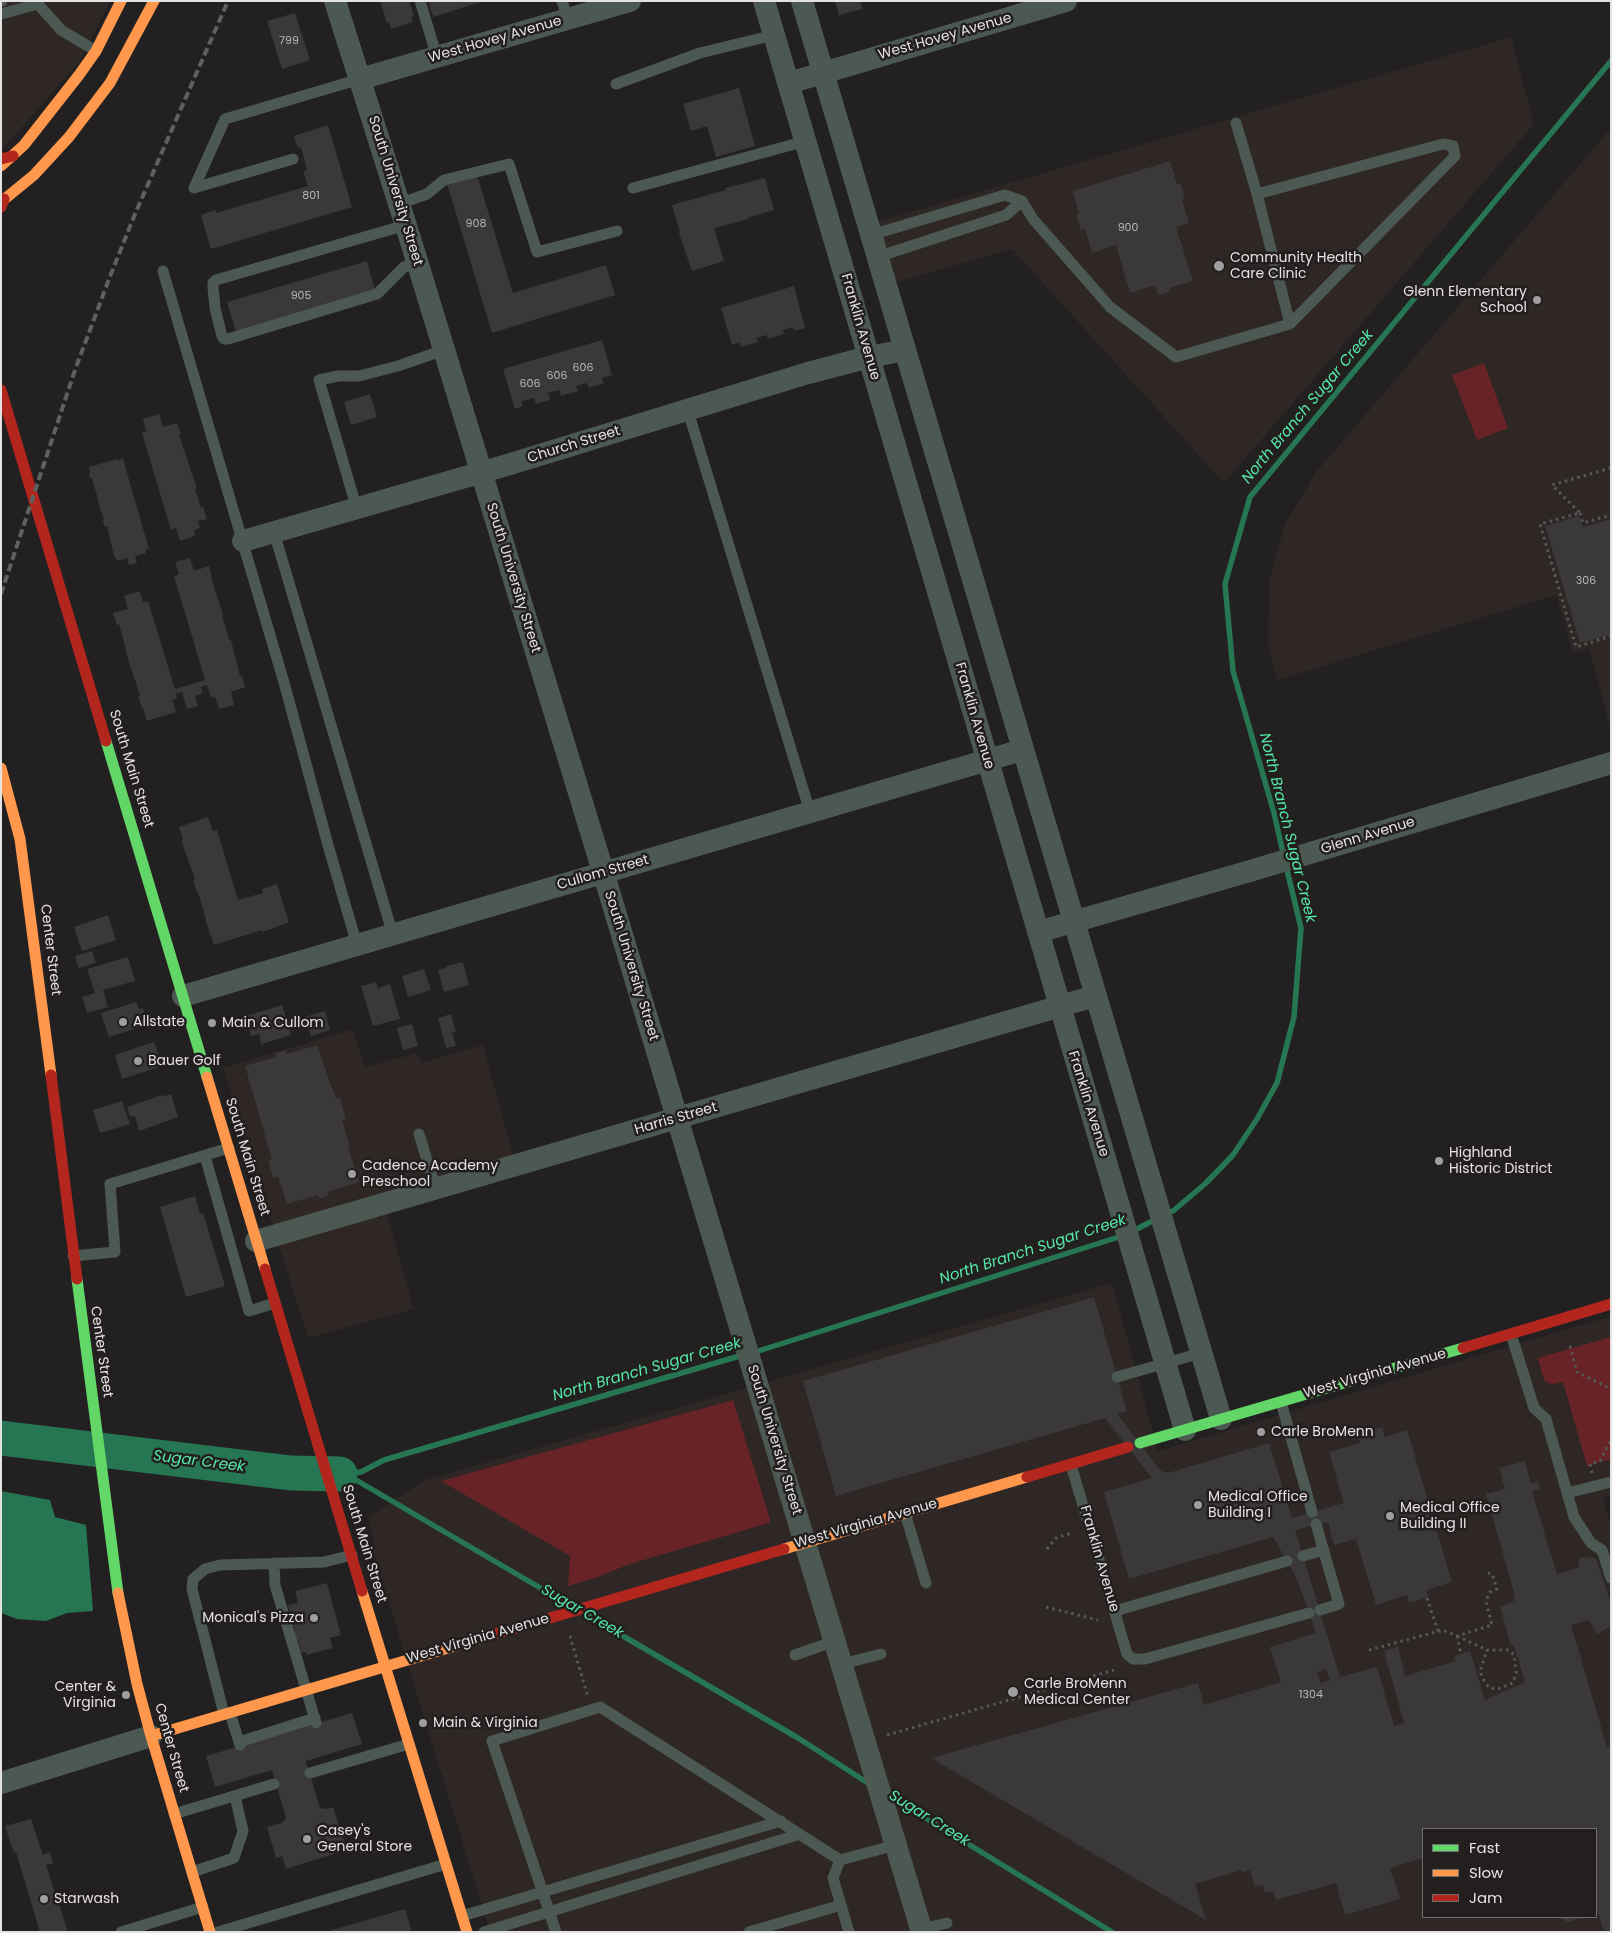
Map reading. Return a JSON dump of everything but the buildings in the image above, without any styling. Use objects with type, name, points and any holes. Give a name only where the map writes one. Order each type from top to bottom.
[{"type":"main road","points":[[2,203],[34,175],[75,129],[110,83],[154,1]]},
{"type":"main road","points":[[1,166],[24,145],[96,51],[119,5]]},
{"type":"main road","points":[[1,159],[13,156]]},
{"type":"main road","name":"South Main Street","points":[[1,390],[256,1242],[467,1932]]},
{"type":"main road","name":"Center Street","points":[[1,768],[20,839],[118,1597],[137,1684],[151,1736],[210,1932]]},
{"type":"main road","name":"West Virginia Avenue","points":[[1140,1443],[1611,1304]]},
{"type":"main road","name":"West Virginia Avenue","points":[[151,1736],[1128,1447]]},
{"type":"street","name":"South University Street","points":[[335,1],[418,264],[480,473],[678,1118],[922,1930]]},
{"type":"street","name":"West Hovey Avenue","points":[[360,79],[437,57],[565,10],[630,1]]},
{"type":"street","name":"Franklin Avenue","points":[[764,1],[1185,1430]]},
{"type":"street","points":[[802,1],[1155,1201],[1221,1419]]},
{"type":"street","name":"West Hovey Avenue","points":[[789,83],[1066,1]]},
{"type":"street","name":"Church Street","points":[[243,541],[480,473],[808,373],[905,350]]},
{"type":"street","name":"Cullom Street","points":[[183,996],[1022,750]]},
{"type":"street","name":"Glenn Avenue","points":[[1038,932],[1265,867],[1611,763]]},
{"type":"street","name":"Harris Street","points":[[256,1242],[1095,996]]},
{"type":"street","name":"West Virginia Avenue","points":[[1,1783],[151,1736]]},
{"type":"lane","points":[[109,1],[119,5]]},
{"type":"lane","points":[[420,1],[437,57]]},
{"type":"lane","points":[[1,14],[42,3],[61,30],[96,51]]},
{"type":"lane","points":[[616,84],[700,53],[774,36]]},
{"type":"lane","points":[[293,159],[194,188],[225,120],[360,79]]},
{"type":"lane","points":[[1236,123],[1257,194],[1290,324]]},
{"type":"lane","points":[[633,188],[806,141]]},
{"type":"lane","points":[[871,235],[1005,195],[1022,201],[1034,220],[1110,307],[1176,357],[1290,324],[1455,156],[1453,146],[1443,144],[1257,194]]},
{"type":"lane","points":[[399,204],[427,194],[444,180],[509,164],[537,252],[616,231]]},
{"type":"lane","points":[[877,257],[1006,215],[1022,201]]},
{"type":"lane","points":[[406,225],[216,280],[213,283],[215,308],[222,336],[224,339],[228,339],[377,294],[404,267],[418,264]]},
{"type":"lane","points":[[163,271],[243,541],[357,945]]},
{"type":"lane","points":[[357,509],[319,380],[338,376],[359,376],[398,366],[444,350]]},
{"type":"lane","points":[[688,411],[810,812]]},
{"type":"lane","points":[[274,532],[393,934]]},
{"type":"lane","points":[[419,1134],[436,1189]]},
{"type":"lane","points":[[74,1256],[115,1252],[110,1184],[229,1148]]},
{"type":"lane","points":[[204,1156],[249,1312],[275,1303]]},
{"type":"lane","points":[[1511,1334],[1534,1408],[1546,1419],[1574,1518],[1591,1543],[1602,1550],[1611,1578]]},
{"type":"lane","points":[[1117,1377],[1201,1353]]},
{"type":"lane","points":[[1280,1402],[1312,1512]]},
{"type":"lane","name":"Franklin Avenue","points":[[1071,1464],[1127,1654],[1132,1660],[1145,1659],[1339,1604],[1324,1550]]},
{"type":"lane","points":[[1567,1493],[1611,1482]]},
{"type":"lane","points":[[905,1513],[926,1583]]},
{"type":"lane","points":[[1303,1556],[1324,1550],[1316,1524]]},
{"type":"lane","points":[[274,1563],[275,1585],[316,1720],[239,1743],[227,1713],[192,1589],[193,1579],[205,1569],[220,1565],[239,1564],[274,1563],[324,1562],[350,1549]]},
{"type":"lane","points":[[1114,1612],[1287,1561]]},
{"type":"lane","points":[[794,1655],[835,1641]]},
{"type":"lane","points":[[842,1664],[882,1654]]},
{"type":"lane","points":[[556,1932],[492,1741],[600,1707],[840,1860],[896,1845]]},
{"type":"lane","points":[[310,1773],[409,1744]]},
{"type":"lane","points":[[326,1756],[330,1767]]},
{"type":"lane","points":[[174,1814],[235,1796],[252,1784],[274,1784]]},
{"type":"lane","points":[[192,1872],[234,1858],[244,1831],[235,1796]]},
{"type":"lane","points":[[462,1916],[781,1821]]},
{"type":"lane","points":[[484,1932],[800,1834]]},
{"type":"lane","points":[[840,1860],[833,1878],[849,1932]]},
{"type":"lane","points":[[218,1932],[446,1864]]},
{"type":"lane","points":[[749,1932],[841,1905]]},
{"type":"lane","points":[[121,1932],[203,1907]]},
{"type":"lane","points":[[922,1930],[947,1923]]},
{"type":"path","points":[[1611,468],[1552,485],[1580,513],[1583,523],[1611,515]]},
{"type":"path","points":[[1580,513],[1540,524],[1576,647],[1611,636]]},
{"type":"path","points":[[1570,1346],[1577,1372],[1611,1389]]},
{"type":"path","points":[[1596,1486],[1590,1464],[1600,1461],[1611,1440]]},
{"type":"path","points":[[1047,1549],[1056,1538],[1072,1533]]},
{"type":"path","points":[[1457,1636],[1492,1625],[1486,1601],[1490,1592],[1497,1589],[1492,1574],[1484,1572]]},
{"type":"path","points":[[1426,1598],[1438,1631]]},
{"type":"path","points":[[1046,1607],[1098,1620]]},
{"type":"path","points":[[1369,1650],[1443,1630],[1487,1650],[1508,1650],[1514,1655],[1516,1673],[1513,1683],[1498,1689],[1490,1688],[1485,1683],[1480,1672],[1487,1650]]},
{"type":"path","points":[[569,1632],[592,1710]]},
{"type":"path","points":[[1457,1636],[1461,1654]]},
{"type":"path","points":[[887,1735],[1114,1670]]},
{"type":"shaded area","points":[[1,1],[110,1],[80,61],[1,151]]},
{"type":"shaded area","name":"Community Health Care Clinic","points":[[1511,37],[1534,124],[1224,483],[1012,249],[894,283],[876,222]]},
{"type":"shaded area","name":"Glenn Elementary School","points":[[1611,128],[1611,730],[1589,649],[1573,653],[1556,595],[1277,680],[1268,645],[1269,580],[1285,524],[1317,471]]},
{"type":"shaded area","points":[[1484,363],[1508,428],[1477,440],[1452,375]]},
{"type":"shaded area","name":"Cadence Academy Preschool","points":[[353,1029],[365,1067],[417,1053],[421,1063],[483,1045],[513,1155],[381,1193],[414,1309],[308,1338],[223,1068]]},
{"type":"shaded area","name":"Carle BroMenn Medical Center","points":[[1112,1283],[1158,1451],[1611,1316],[1611,1496],[1603,1498],[1611,1525],[1611,1932],[490,1932],[374,1554],[374,1543],[368,1517],[425,1480]]},
{"type":"shaded area","points":[[1611,1337],[1611,1459],[1587,1466],[1563,1382],[1552,1384],[1546,1382],[1538,1358]]},
{"type":"shaded area","points":[[733,1400],[770,1519],[769,1523],[630,1564],[568,1586],[570,1556],[441,1481]]},
{"type":"shaded area","points":[[1,1491],[50,1500],[55,1517],[86,1525],[93,1611],[67,1613],[46,1621],[17,1619],[1,1613]]},
{"type":"waterway","name":"North Branch Sugar Creek","points":[[1284,857],[1274,813],[1233,671],[1225,584],[1250,497],[1611,61]]},
{"type":"waterway","name":"North Branch Sugar Creek","points":[[1166,1214],[1173,1211],[1206,1183],[1233,1155],[1257,1119],[1277,1083],[1294,1017],[1301,928],[1286,866]]},
{"type":"waterway","name":"North Branch Sugar Creek","points":[[1133,1231],[1158,1218]]},
{"type":"waterway","name":"North Branch Sugar Creek","points":[[752,1353],[1122,1236]]},
{"type":"waterway","name":"North Branch Sugar Creek","points":[[340,1474],[361,1472],[384,1460],[743,1355]]},
{"type":"waterway","name":"Sugar Creek","points":[[1,1438],[291,1473],[340,1474]]},
{"type":"waterway","name":"Sugar Creek","points":[[342,1475],[356,1480],[566,1603]]},
{"type":"waterway","name":"Sugar Creek","points":[[587,1615],[798,1738],[871,1785]]},
{"type":"waterway","name":"Sugar Creek","points":[[888,1795],[1112,1932]]},
{"type":"railway","points":[[1,594],[75,370],[109,279],[135,214],[228,1]]},
{"type":"traffic: fast","points":[[106,741],[207,1077]]},
{"type":"traffic: fast","points":[[77,1279],[118,1593]]},
{"type":"traffic: fast","points":[[1140,1443],[1463,1348]]},
{"type":"traffic: slow","points":[[1,166],[24,145],[79,75],[96,51],[121,1]]},
{"type":"traffic: slow","points":[[1,202],[34,175],[69,137],[110,83],[154,1]]},
{"type":"traffic: slow","points":[[1,768],[20,839],[51,1075]]},
{"type":"traffic: slow","points":[[207,1077],[265,1269]]},
{"type":"traffic: slow","points":[[784,1549],[1027,1477]]},
{"type":"traffic: slow","points":[[362,1591],[467,1932]]},
{"type":"traffic: slow","points":[[118,1593],[137,1684],[151,1736],[210,1932]]},
{"type":"traffic: slow","points":[[151,1736],[482,1638]]},
{"type":"traffic: jam","points":[[1,159],[13,156]]},
{"type":"traffic: jam","points":[[1,207],[4,199]]},
{"type":"traffic: jam","points":[[1,390],[106,741]]},
{"type":"traffic: jam","points":[[51,1075],[77,1279]]},
{"type":"traffic: jam","points":[[265,1269],[362,1591]]},
{"type":"traffic: jam","points":[[1463,1348],[1611,1304]]},
{"type":"traffic: jam","points":[[1027,1477],[1128,1447]]},
{"type":"traffic: jam","points":[[482,1638],[784,1549]]},
{"type":"place","name":"Community Health Care Clinic","points":[[1219,266]]},
{"type":"place","name":"Glenn Elementary School","points":[[1537,300]]},
{"type":"place","name":"Allstate","points":[[123,1022]]},
{"type":"place","name":"Main & Cullom","points":[[212,1023]]},
{"type":"place","name":"Bauer Golf","points":[[138,1061]]},
{"type":"place","name":"Highland Historic District","points":[[1439,1161]]},
{"type":"place","name":"Cadence Academy Preschool","points":[[352,1174]]},
{"type":"place","name":"Carle BroMenn","points":[[1261,1432]]},
{"type":"place","name":"Medical Office Building I","points":[[1198,1505]]},
{"type":"place","name":"Medical Office Building II","points":[[1390,1516]]},
{"type":"place","name":"Monical's Pizza","points":[[314,1618]]},
{"type":"place","name":"Carle BroMenn Medical Center","points":[[1013,1692]]},
{"type":"place","name":"Center & Virginia","points":[[126,1695]]},
{"type":"place","name":"Main & Virginia","points":[[423,1723]]},
{"type":"place","name":"Casey's General Store","points":[[307,1839]]},
{"type":"place","name":"Starwash","points":[[44,1899]]}]
